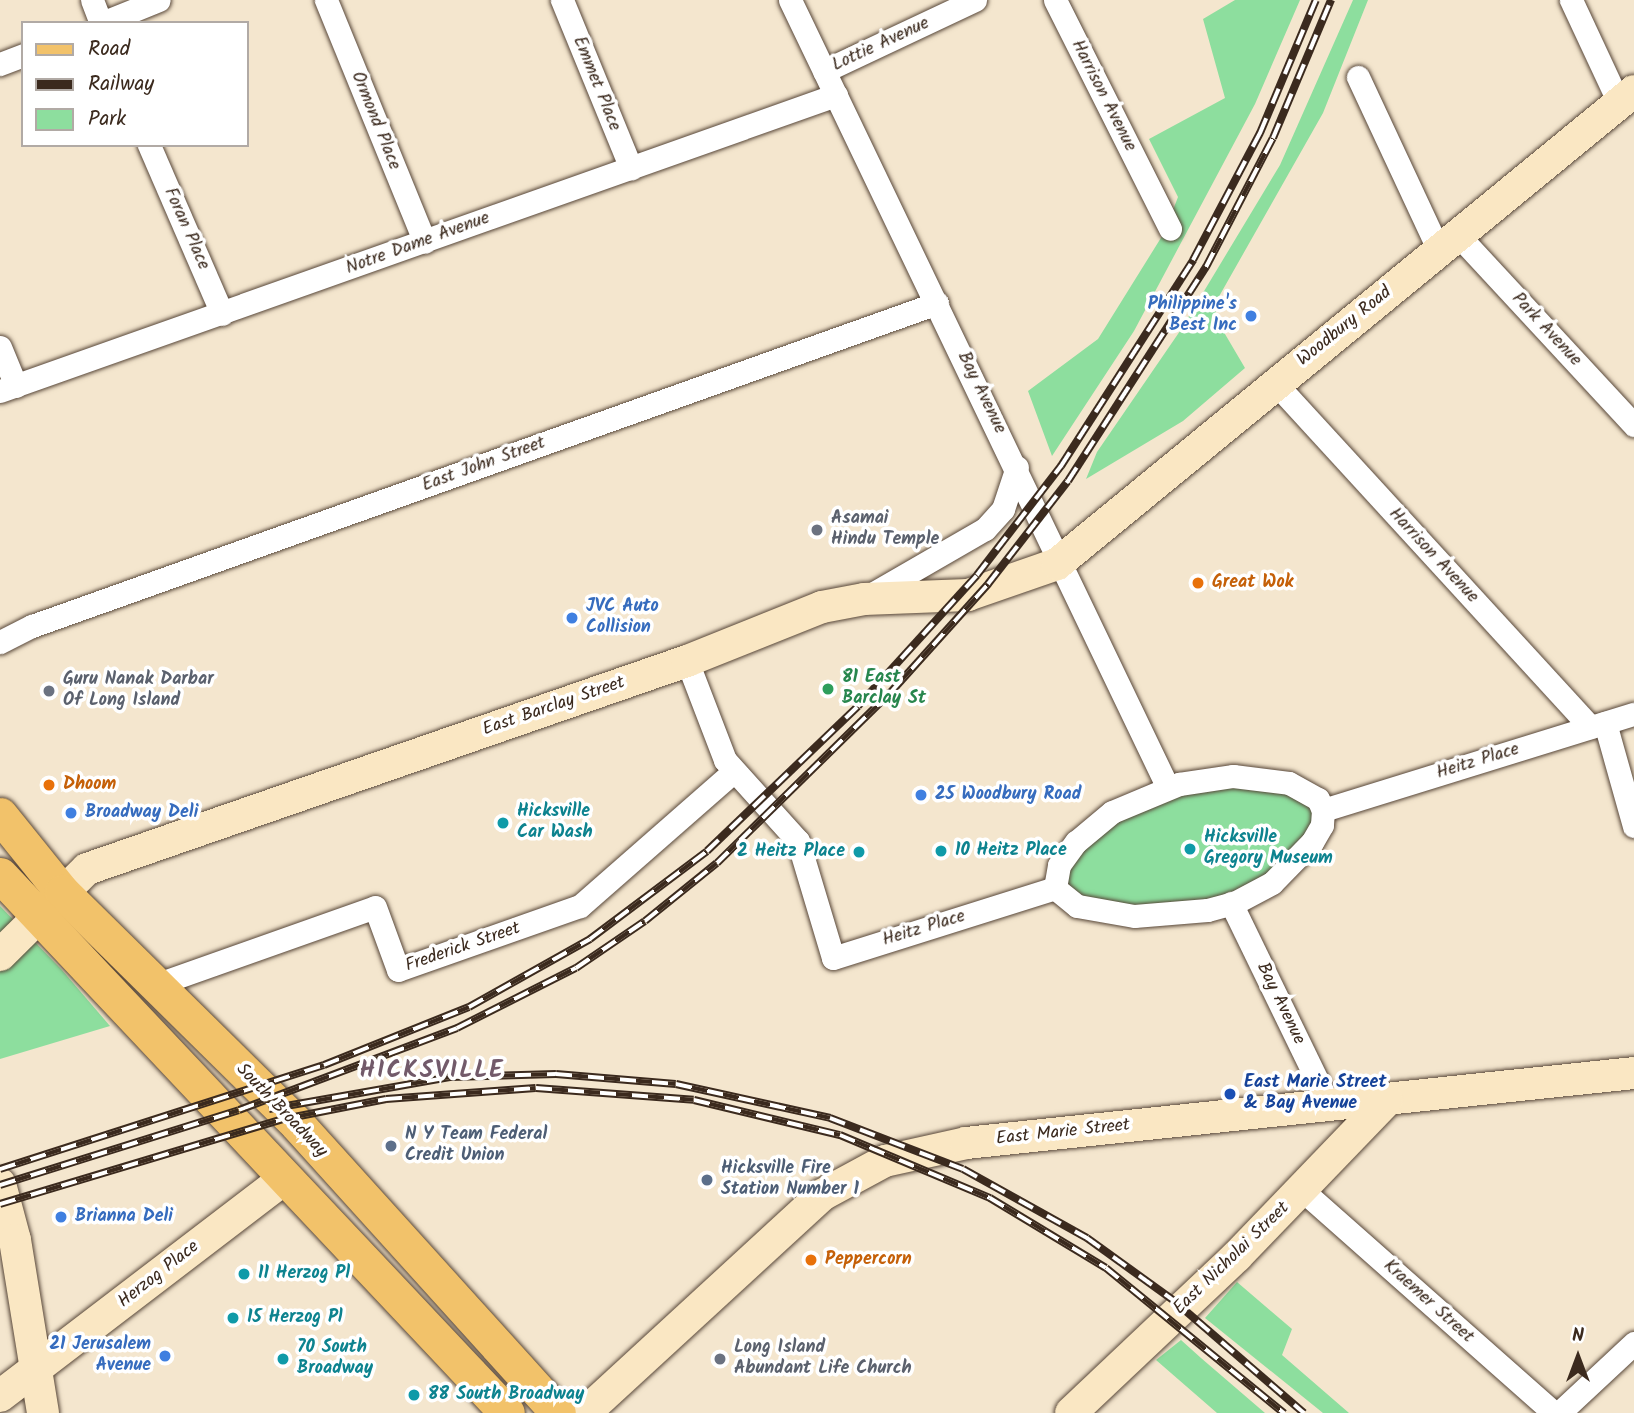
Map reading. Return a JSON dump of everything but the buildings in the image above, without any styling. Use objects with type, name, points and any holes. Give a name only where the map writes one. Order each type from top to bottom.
[{"type":"main road","name":"Woodbury Road","points":[[1057,564],[1627,97]]},
{"type":"main road","name":"East Barclay Street","points":[[0,955],[50,902],[87,869],[687,661],[822,607],[864,599],[968,595],[1057,564]]},
{"type":"main road","name":"South Broadway","points":[[0,815],[50,902],[285,1178],[507,1413]]},
{"type":"main road","name":"South Broadway","points":[[0,874],[50,902],[155,985],[297,1124],[558,1413]]},
{"type":"main road","name":"East Marie Street","points":[[585,1413],[822,1195],[868,1167],[966,1143],[1634,1073]]},
{"type":"main road","name":"East Nicholai Street","points":[[1071,1413],[1302,1190],[1387,1100]]},
{"type":"main road","name":"Herzog Place","points":[[0,1396],[285,1178]]},
{"type":"main road","points":[[0,1184],[15,1240],[34,1372],[43,1413]]},
{"type":"main road","points":[[0,1274],[34,1372]]},
{"type":"street","points":[[92,0],[101,21]]},
{"type":"street","points":[[107,21],[159,0]]},
{"type":"street","name":"Ormond Place","points":[[326,0],[425,242]]},
{"type":"street","name":"Emmet Place","points":[[562,0],[631,168]]},
{"type":"street","name":"Bay Avenue","points":[[790,0],[1017,467],[1057,564],[1168,788]]},
{"type":"street","name":"Lottie Avenue","points":[[824,71],[975,0]]},
{"type":"street","name":"Harrison Avenue","points":[[1055,0],[1170,229]]},
{"type":"street","points":[[1571,0],[1627,97]]},
{"type":"street","points":[[0,64],[21,56]]},
{"type":"street","name":"Park Avenue","points":[[1359,77],[1449,243],[1634,425]]},
{"type":"street","name":"Notre Dame Avenue","points":[[8,389],[836,95]]},
{"type":"street","name":"Foran Place","points":[[150,147],[222,314]]},
{"type":"street","name":"East John Street","points":[[0,642],[32,626],[937,303]]},
{"type":"street","points":[[0,347],[8,389]]},
{"type":"street","name":"Harrison Avenue","points":[[1276,384],[1597,725],[1634,826]]},
{"type":"street","points":[[864,599],[985,529],[1003,509],[1017,467]]},
{"type":"street","name":"East John Street","points":[[0,626],[32,626]]},
{"type":"street","points":[[687,661],[733,772]]},
{"type":"street","name":"Heitz Place","points":[[1322,810],[1634,714]]},
{"type":"street","name":"Heitz Place","points":[[733,772],[798,841],[833,958],[1055,888]]},
{"type":"street","name":"Frederick Street","points":[[155,985],[375,907],[398,970],[580,906],[733,772]]},
{"type":"street","points":[[1262,776],[1308,792],[1322,810],[1322,825],[1294,865],[1272,883],[1231,903],[1167,914],[1102,913],[1077,906],[1055,888],[1059,865],[1080,837],[1112,812],[1168,788],[1201,780],[1262,776]]},
{"type":"street","name":"Bay Avenue","points":[[1231,903],[1329,1105]]},
{"type":"street","name":"Kraemer Street","points":[[1302,1190],[1556,1413]]},
{"type":"street","points":[[1556,1413],[1634,1343]]},
{"type":"green space","points":[[1235,0],[1300,0],[1255,104],[1134,331],[1052,456],[1028,391],[1098,339],[1164,233],[1178,197],[1149,139],[1225,98],[1203,19]]},
{"type":"green space","points":[[1353,0],[1368,0],[1323,113],[1217,300],[1215,317],[1245,368],[1183,421],[1086,479],[1097,452],[1180,331],[1280,165]]},
{"type":"green space","points":[[1262,780],[1320,810],[1290,862],[1229,899],[1167,911],[1066,895],[1064,866],[1079,844],[1152,795]]},
{"type":"green space","points":[[0,906],[62,970],[110,1026],[0,1059]]},
{"type":"green space","points":[[1237,1282],[1292,1329],[1282,1355],[1349,1413],[1323,1413],[1205,1318]]},
{"type":"green space","points":[[1181,1340],[1265,1413],[1217,1413],[1156,1360]]},
{"type":"railway","points":[[0,1169],[324,1065],[469,1007],[590,939],[707,851],[858,706],[977,575],[1061,466],[1193,260],[1260,133],[1316,0]]},
{"type":"railway","points":[[0,1185],[239,1110],[457,1028],[576,968],[645,921],[717,863],[890,693],[988,584],[1068,481],[1206,267],[1273,138],[1331,0]]},
{"type":"railway","points":[[269,1109],[451,1077],[556,1074],[676,1084],[830,1118],[963,1169],[1087,1238],[1173,1300],[1304,1413]]},
{"type":"railway","points":[[0,1204],[284,1119],[386,1099],[536,1088],[694,1100],[840,1135],[990,1198],[1106,1268],[1284,1413]]},
{"type":"place","name":"Philippine's Best Inc","points":[[1251,316]]},
{"type":"place","name":"Asamai Hindu Temple","points":[[817,530]]},
{"type":"place","name":"Great Wok","points":[[1198,583]]},
{"type":"place","name":"JVC Auto Collision","points":[[572,618]]},
{"type":"place","name":"81 East Barclay St","points":[[828,689]]},
{"type":"place","name":"Guru Nanak Darbar Of Long Island","points":[[49,691]]},
{"type":"place","name":"Dhoom","points":[[49,785]]},
{"type":"place","name":"25 Woodbury Road","points":[[921,795]]},
{"type":"place","name":"Broadway Deli","points":[[71,813]]},
{"type":"place","name":"Hicksville Car Wash","points":[[503,823]]},
{"type":"place","name":"Hicksville Gregory Museum","points":[[1190,849]]},
{"type":"place","name":"10 Heitz Place","points":[[941,851]]},
{"type":"place","name":"2 Heitz Place","points":[[859,852]]},
{"type":"place","name":"East Marie Street & Bay Avenue","points":[[1230,1094]]},
{"type":"place","name":"N Y Team Federal Credit Union","points":[[391,1146]]},
{"type":"place","name":"Hicksville Fire Station Number 1","points":[[707,1180]]},
{"type":"place","name":"Brianna Deli","points":[[61,1217]]},
{"type":"place","name":"Peppercorn","points":[[811,1260]]},
{"type":"place","name":"11 Herzog Pl","points":[[244,1274]]},
{"type":"place","name":"15 Herzog Pl","points":[[233,1318]]},
{"type":"place","name":"21 Jerusalem Avenue","points":[[165,1356]]},
{"type":"place","name":"70 South Broadway","points":[[283,1359]]},
{"type":"place","name":"Long Island Abundant Life Church","points":[[720,1359]]},
{"type":"place","name":"88 South Broadway","points":[[414,1395]]},
{"type":"district","name":"HICKSVILLE","points":[[432,1071]]}]
